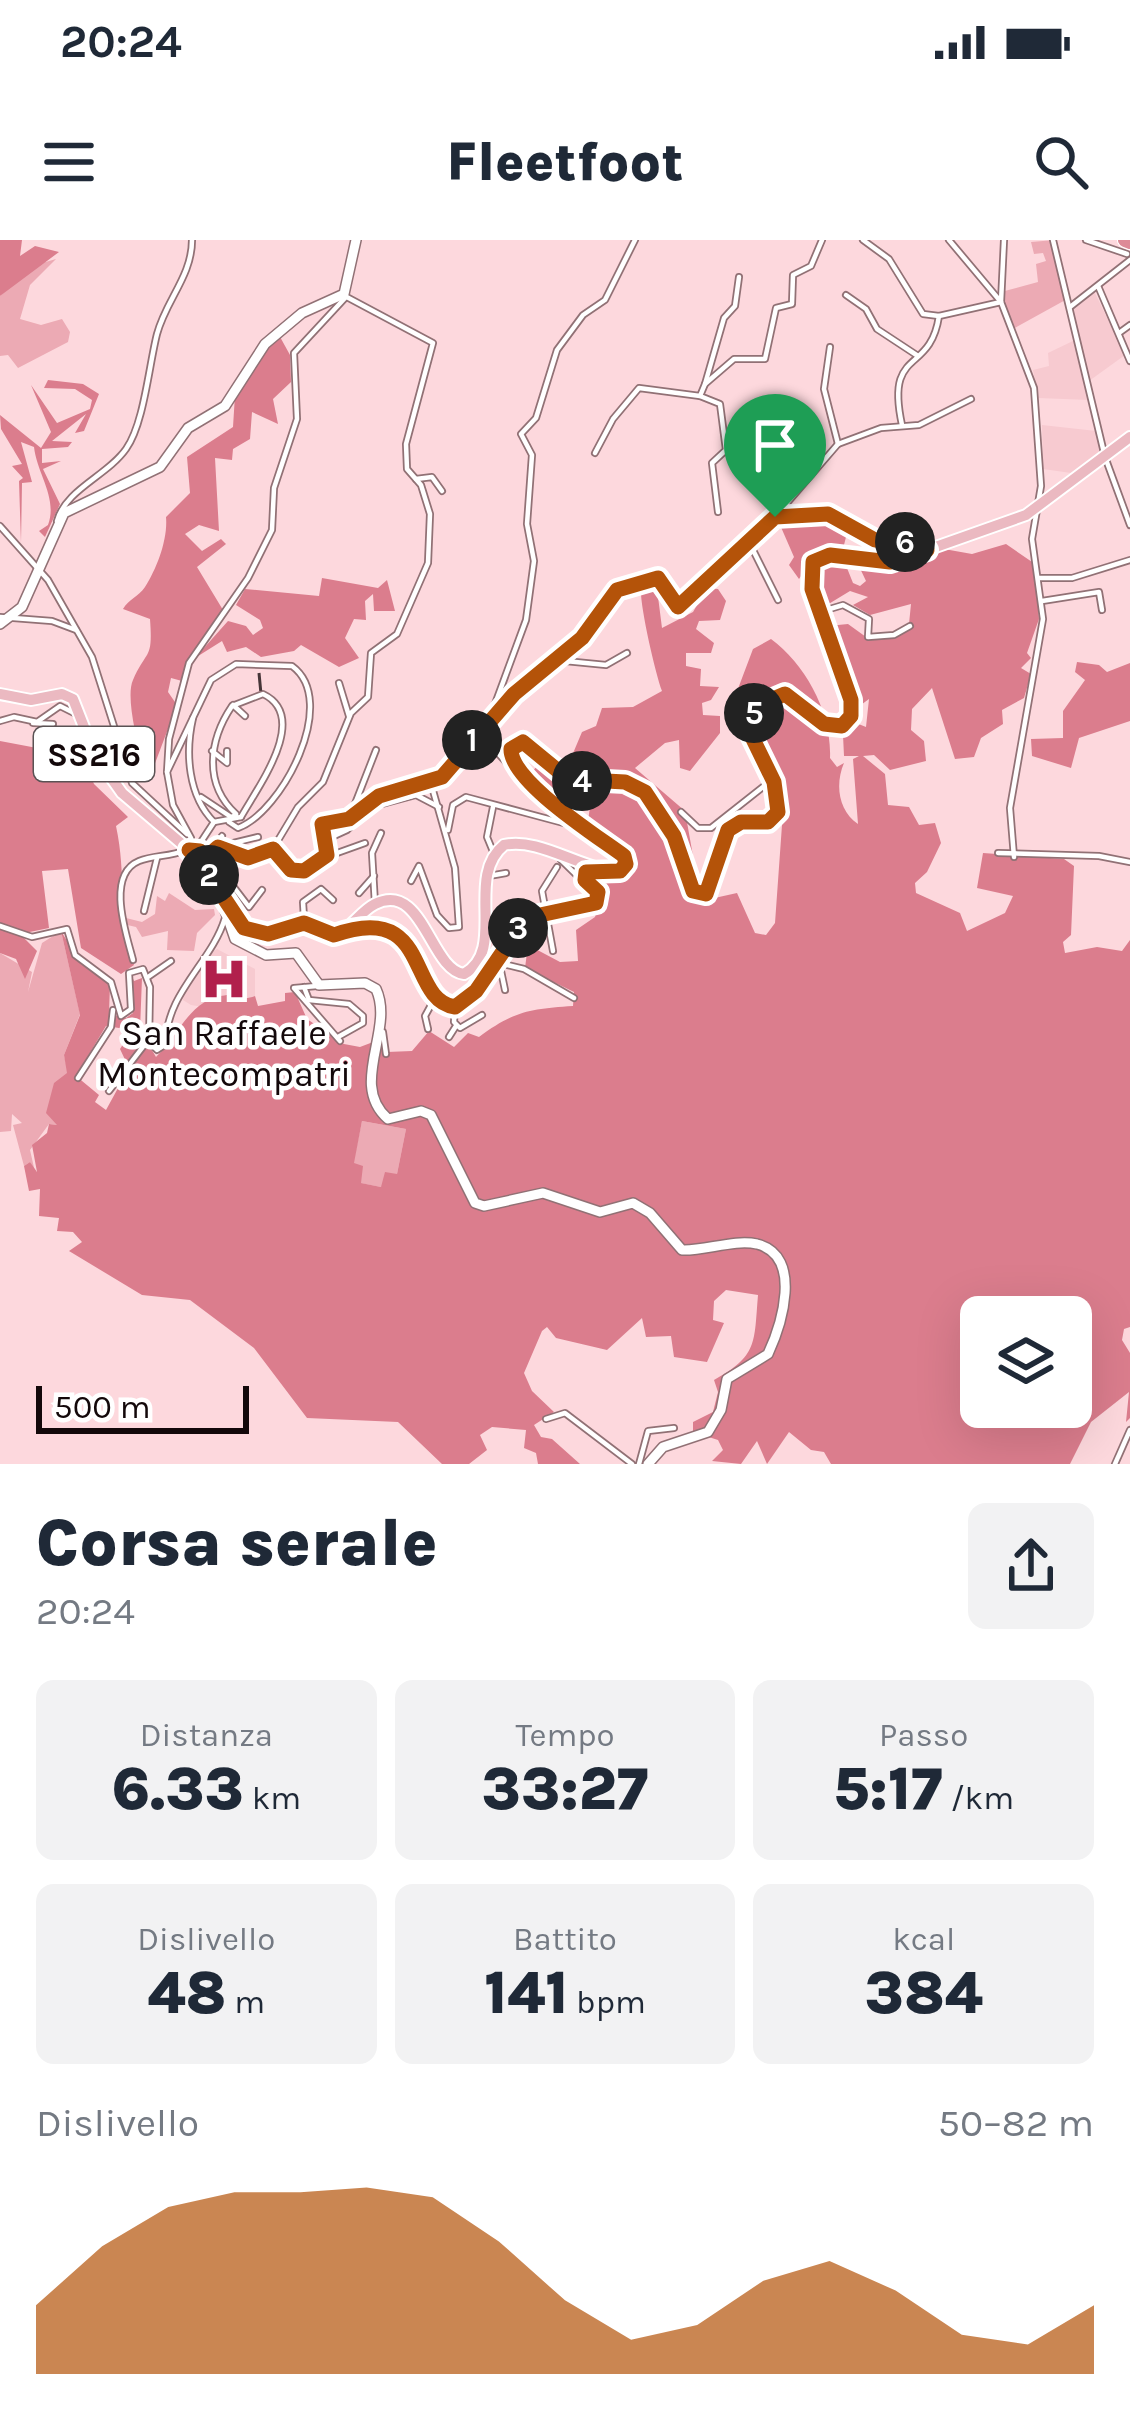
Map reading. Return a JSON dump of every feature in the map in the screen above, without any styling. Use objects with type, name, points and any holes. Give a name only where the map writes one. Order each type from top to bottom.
[{"type":"main road","points":[[363,922],[375,904],[393,902],[411,911],[450,968],[467,973],[482,950],[484,879],[494,854],[514,843],[583,875],[624,869],[625,858],[543,794],[512,762],[511,748],[526,743],[566,778],[625,782],[645,792],[673,834],[691,888],[700,895],[713,885],[728,830],[741,822],[767,823],[776,814],[773,779],[751,735],[752,718],[763,701],[790,695],[831,727],[851,716],[851,700],[810,574],[816,559],[838,555],[890,562],[1040,508],[1130,436]]},
{"type":"main road","name":"SS216","points":[[0,694],[30,700],[67,695],[76,703],[100,763],[126,799],[199,851],[244,928],[256,934],[307,923],[331,935],[363,922]]},
{"type":"street","points":[[4,620],[22,607],[66,501],[115,463],[134,436],[156,336],[190,265],[192,240]]},
{"type":"street","points":[[199,851],[173,806],[166,772],[179,694],[194,653],[248,578],[272,530],[274,488],[297,420],[295,352],[344,296],[356,240]]},
{"type":"street","points":[[488,726],[526,620],[534,561],[527,526],[532,456],[520,438],[536,416],[557,350],[583,316],[606,298],[634,240]]},
{"type":"street","points":[[705,384],[734,359],[766,359],[776,308],[791,304],[793,275],[811,266],[822,240]]},
{"type":"street","points":[[863,240],[889,259],[893,274],[922,313],[939,316],[1000,302]]},
{"type":"street","points":[[949,240],[1000,302],[1034,383],[1040,508],[1032,534],[1042,601],[1010,808],[1014,857]]},
{"type":"street","points":[[1000,302],[1004,240]]},
{"type":"street","points":[[1053,240],[1105,457],[1130,525]]},
{"type":"street","points":[[1070,308],[1098,286],[1129,250],[1087,240]]},
{"type":"street","points":[[700,396],[724,318],[735,306],[740,277]]},
{"type":"street","points":[[1098,286],[1130,361]]},
{"type":"street","points":[[846,295],[867,310],[877,329],[918,356]]},
{"type":"street","points":[[56,524],[76,503],[160,467],[190,426],[226,405],[263,345],[300,314],[344,296],[433,342],[424,392],[406,442],[407,470],[416,478],[430,514],[428,563],[398,634],[372,652],[369,695],[349,716],[325,778],[298,807],[278,847]]},
{"type":"street","points":[[902,425],[895,387],[935,342],[939,316]]},
{"type":"street","points":[[1118,333],[1130,325]]},
{"type":"street","points":[[830,347],[824,390],[838,444]]},
{"type":"street","points":[[595,453],[611,421],[640,388],[718,400],[726,450],[712,462],[718,512]]},
{"type":"street","points":[[442,777],[514,694],[582,638],[619,589],[658,578],[678,607],[709,584],[724,560],[775,517],[838,444],[902,425],[920,425],[971,399]]},
{"type":"street","points":[[416,478],[433,477],[442,491]]},
{"type":"street","points":[[1121,501],[1130,493]]},
{"type":"street","points":[[775,517],[828,514],[875,540],[927,550]]},
{"type":"street","points":[[0,526],[38,568],[95,667],[132,783],[199,851],[216,862],[249,907],[262,890]]},
{"type":"street","points":[[748,540],[778,601]]},
{"type":"street","points":[[1039,578],[1072,578],[1130,560]]},
{"type":"street","points":[[1042,601],[1099,592],[1102,610]]},
{"type":"street","points":[[821,612],[843,605],[869,620],[868,637],[895,635],[910,626]]},
{"type":"street","points":[[4,620],[50,620],[76,631]]},
{"type":"street","points":[[555,660],[607,665],[627,652]]},
{"type":"street","points":[[166,772],[211,680],[228,665],[292,665],[306,681],[309,727],[304,752],[255,820],[238,828],[218,789],[212,751],[217,730],[233,705],[267,695],[284,727],[235,818]]},
{"type":"street","points":[[339,683],[349,716]]},
{"type":"street","points":[[233,705],[245,716]]},
{"type":"street","points":[[33,723],[62,706],[83,724]]},
{"type":"street","points":[[0,722],[15,717],[53,724]]},
{"type":"street","points":[[193,717],[185,754],[200,807],[214,822]]},
{"type":"street","points":[[490,747],[514,776],[543,794]]},
{"type":"street","points":[[325,858],[322,824],[349,819],[379,796],[442,777],[475,751],[511,748]]},
{"type":"street","points":[[349,819],[376,750]]},
{"type":"street","points":[[212,751],[227,763],[226,751]]},
{"type":"street","points":[[681,812],[697,828],[711,829],[773,779]]},
{"type":"street","points":[[411,881],[419,866],[437,915],[449,928],[459,927],[462,907],[446,816],[430,780]]},
{"type":"street","points":[[200,795],[235,818]]},
{"type":"street","points":[[323,841],[347,830],[371,807],[411,795],[439,806]]},
{"type":"street","points":[[446,816],[455,801],[468,797],[593,832]]},
{"type":"street","points":[[493,807],[488,837],[494,854]]},
{"type":"street","points":[[214,822],[235,818]]},
{"type":"street","points":[[199,851],[214,822]]},
{"type":"street","points":[[375,904],[372,853],[381,833]]},
{"type":"street","points":[[199,851],[222,836]]},
{"type":"street","points":[[133,960],[120,908],[127,872],[136,862],[258,837]]},
{"type":"street","points":[[278,847],[296,873],[365,843]]},
{"type":"street","points":[[199,851],[248,858],[278,847]]},
{"type":"street","points":[[998,853],[1099,856],[1130,862]]},
{"type":"street","points":[[144,911],[158,858]]},
{"type":"street","points":[[216,862],[223,859],[228,865]]},
{"type":"street","points":[[553,951],[542,890],[557,862]]},
{"type":"street","points":[[484,879],[506,873]]},
{"type":"street","points":[[359,893],[375,875]]},
{"type":"street","points":[[455,1007],[476,991],[524,920],[593,904],[599,897],[583,875]]},
{"type":"street","points":[[232,886],[241,878]]},
{"type":"street","points":[[307,923],[301,911],[307,897],[321,889],[332,900]]},
{"type":"street","points":[[218,890],[235,939],[268,955],[298,954],[319,986]]},
{"type":"street","points":[[115,1007],[121,1016],[131,1012],[129,973],[140,968],[148,977],[149,1039],[154,1049],[166,1044],[169,1019],[199,962],[215,949],[226,914]]},
{"type":"street","points":[[363,922],[407,944],[436,996],[455,1007]]},
{"type":"street","points":[[0,926],[16,936],[70,932],[75,956],[111,982],[115,1007],[111,1027],[78,1078]]},
{"type":"street","points":[[148,977],[171,961]]},
{"type":"street","points":[[497,962],[505,990]]},
{"type":"street","points":[[497,962],[524,969],[574,998]]},
{"type":"street","points":[[304,988],[309,1000],[350,1004],[363,1016],[360,1025],[339,1039],[295,987],[374,986],[382,1006],[386,1054]]},
{"type":"street","points":[[428,1028],[425,1015],[436,996]]},
{"type":"street","points":[[448,1037],[457,1026],[455,1007]]},
{"type":"street","points":[[457,1026],[466,1028],[482,1015]]},
{"type":"street","points":[[382,1026],[371,1069],[380,1112],[390,1119],[421,1112],[431,1115],[477,1204],[540,1193],[577,1200],[600,1212],[626,1203],[650,1213],[679,1249],[758,1244],[773,1255],[785,1278],[785,1300],[768,1354],[727,1379],[719,1415],[708,1432],[663,1447],[640,1464]]},
{"type":"street","points":[[109,1091],[149,1039]]},
{"type":"street","points":[[546,1419],[565,1413],[640,1464]]},
{"type":"street","points":[[640,1464],[647,1432],[674,1428]]},
{"type":"street","points":[[1115,1464],[1130,1430]]},
{"type":"shaded area","points":[[0,240],[22,240],[20,256],[35,246],[59,252],[0,296]]},
{"type":"shaded area","points":[[1055,240],[1069,298],[1013,329],[1001,292],[1038,282],[1036,264],[1046,261],[1043,253],[1034,254],[1031,242]]},
{"type":"shaded area","points":[[56,259],[30,285],[20,319],[41,325],[62,319],[70,332],[68,342],[18,368],[8,355],[0,356],[0,296],[35,265]]},
{"type":"shaded area","points":[[1094,291],[1125,355],[1089,381],[1072,309]]},
{"type":"shaded area","points":[[279,335],[290,355],[291,382],[273,399],[278,424],[252,412],[250,439],[233,449],[232,460],[215,458],[219,531],[199,525],[185,534],[202,551],[221,539],[226,544],[197,567],[223,610],[191,655],[182,681],[171,678],[168,692],[177,705],[148,782],[131,689],[150,648],[150,619],[123,609],[154,571],[166,517],[190,493],[187,457],[233,427],[235,395],[252,364]]},
{"type":"shaded area","points":[[1075,340],[1089,400],[1038,398],[1033,370],[1049,366],[1048,353]]},
{"type":"shaded area","points":[[48,380],[83,384],[99,394],[84,431],[75,433],[86,414],[52,441],[72,442],[68,447],[42,449],[42,463],[61,461],[43,469],[60,504],[45,537],[39,531],[48,525],[49,496],[34,447],[21,442],[32,482],[22,483],[21,543],[19,481],[23,478],[12,466],[22,464],[1,429],[0,415],[41,448],[51,432],[31,385],[57,423],[90,409],[92,400],[75,389],[44,388]]},
{"type":"shaded area","points":[[1042,425],[1096,431],[1102,456],[1078,474],[1043,469]]},
{"type":"shaded area","points":[[804,512],[833,517],[848,529],[842,553],[813,559],[799,579],[789,565],[794,557],[777,518]]},
{"type":"shaded area","points":[[1006,544],[1035,564],[1039,619],[1027,653],[1031,658],[1021,668],[1031,674],[1024,698],[1002,710],[1003,724],[981,738],[974,757],[955,759],[932,688],[912,709],[911,730],[924,741],[926,761],[890,770],[874,755],[863,756],[885,774],[888,805],[909,807],[919,825],[935,823],[941,843],[927,872],[915,883],[916,893],[960,913],[967,931],[1005,913],[1013,896],[977,888],[983,853],[1064,859],[1074,866],[1071,935],[1063,942],[1065,953],[1097,947],[1122,951],[1130,940],[1130,1327],[1124,1329],[1122,1340],[1130,1353],[1130,1418],[1126,1422],[1129,1392],[1092,1421],[1092,1296],[960,1296],[960,1428],[1088,1428],[1070,1464],[831,1464],[824,1452],[811,1450],[789,1432],[767,1464],[757,1441],[741,1464],[712,1461],[723,1450],[718,1440],[693,1432],[693,1422],[713,1412],[718,1392],[714,1380],[746,1355],[757,1311],[758,1295],[726,1290],[714,1301],[713,1320],[724,1323],[707,1362],[674,1357],[671,1336],[646,1337],[642,1318],[607,1350],[556,1338],[547,1327],[542,1331],[524,1373],[532,1391],[554,1412],[534,1425],[541,1437],[552,1439],[580,1464],[538,1464],[536,1453],[524,1448],[526,1430],[492,1427],[480,1435],[487,1450],[469,1464],[442,1464],[398,1422],[307,1418],[254,1348],[190,1300],[142,1295],[69,1251],[82,1242],[73,1232],[57,1231],[59,1218],[39,1216],[40,1189],[29,1191],[24,1166],[30,1162],[37,1172],[32,1145],[47,1133],[49,1124],[57,1125],[46,1113],[54,1083],[67,1073],[64,1055],[80,1015],[61,931],[81,964],[110,984],[109,1014],[126,1018],[133,1013],[129,978],[131,974],[134,981],[142,978],[140,1030],[156,1057],[194,1010],[227,995],[255,996],[258,1006],[285,1001],[285,993],[295,992],[307,1019],[344,1044],[360,1047],[381,1039],[387,1052],[412,1051],[429,1031],[454,1047],[468,1033],[479,1037],[523,1013],[573,1006],[574,992],[525,968],[528,945],[560,962],[578,961],[576,930],[595,917],[602,894],[588,877],[628,868],[588,822],[590,806],[575,813],[528,777],[541,761],[562,777],[576,775],[571,758],[582,732],[596,726],[602,708],[633,707],[662,691],[641,595],[641,587],[656,581],[662,628],[693,612],[707,588],[718,589],[726,601],[720,620],[699,621],[696,629],[714,643],[711,653],[686,653],[686,666],[701,669],[700,686],[719,687],[711,700],[702,703],[703,715],[720,716],[720,733],[690,771],[680,768],[679,740],[665,743],[635,768],[685,811],[701,901],[737,893],[755,933],[766,935],[775,923],[784,797],[739,709],[736,694],[753,649],[771,639],[795,662],[814,691],[826,724],[830,758],[837,767],[844,763],[839,788],[842,804],[858,824],[853,759],[859,756],[844,756],[843,735],[856,723],[866,727],[869,699],[854,710],[828,626],[848,624],[866,637],[892,639],[909,624],[911,604],[870,615],[853,605],[868,597],[850,591],[822,608],[814,575],[821,561],[843,558],[853,583],[860,586],[866,581],[857,562],[944,549],[972,554]],"holes":[[[106,1026],[132,1030],[120,1049],[129,1068],[106,1110],[95,1102],[99,1095],[76,1076]],[[362,1121],[406,1129],[397,1174],[385,1172],[381,1187],[361,1183],[363,1166],[354,1163]]]},
{"type":"shaded area","points":[[322,578],[378,588],[387,580],[395,611],[374,611],[373,594],[365,601],[366,620],[354,619],[345,638],[359,658],[339,667],[301,645],[294,651],[261,657],[246,647],[227,652],[222,641],[195,658],[228,621],[246,626],[253,635],[263,628],[260,620],[236,605],[245,589],[319,596]]},
{"type":"shaded area","points":[[1077,662],[1099,665],[1107,672],[1130,663],[1130,721],[1079,738],[1071,768],[1032,756],[1031,739],[1063,738],[1063,711],[1085,680],[1075,672]]},
{"type":"shaded area","points":[[0,741],[37,748],[76,743],[94,784],[128,817],[116,826],[134,965],[121,974],[81,948],[68,869],[42,871],[49,928],[20,934],[37,951],[25,979],[16,959],[0,953]]},
{"type":"shaded area","points":[[169,893],[195,910],[214,909],[215,915],[197,933],[194,951],[167,950],[168,931],[142,937],[136,927],[123,924],[122,917],[142,922],[155,914],[157,896],[165,901]]},
{"type":"shaded area","points":[[61,931],[80,1014],[64,1055],[68,1072],[57,1125],[49,1124],[30,1150],[35,1172],[30,1162],[24,1166],[13,1125],[22,1123],[12,1114],[11,1131],[0,1132],[0,953],[32,972],[28,992],[42,943]]},
{"type":"shaded area","name":"San Raffaele Montecompatri","points":[[217,949],[255,969],[255,996],[245,1000],[224,995],[203,1007],[191,1005],[183,1000],[184,994],[202,960]]},
{"type":"shaded area","points":[[362,1121],[406,1129],[397,1174],[381,1187],[360,1183],[353,1164]]},
{"type":"railway","points":[[259,673],[261,694]]},
{"type":"place","name":"San Raffaele Montecompatri","points":[[224,979]]},
{"type":"route","points":[[775,517],[724,560],[709,584],[678,607],[658,578],[617,590],[582,638],[514,694],[442,777],[379,796],[349,819],[322,824],[319,831],[327,855],[304,871],[291,870],[273,849],[248,858],[218,847],[201,862],[189,850],[200,851],[200,859],[201,862],[202,865],[244,928],[268,934],[304,923],[334,935],[356,925],[374,926],[404,941],[439,1001],[455,1007],[476,991],[526,918],[596,903],[597,888],[585,880],[586,872],[620,871],[626,864],[624,856],[542,793],[513,764],[511,749],[523,742],[568,779],[625,782],[645,792],[674,836],[693,891],[706,894],[713,885],[728,830],[741,822],[768,822],[778,812],[774,782],[751,735],[759,705],[771,696],[785,694],[830,727],[842,726],[851,716],[851,700],[812,589],[813,562],[830,555],[890,562],[927,550],[912,543],[875,540],[828,514],[804,511],[775,517]]}]
